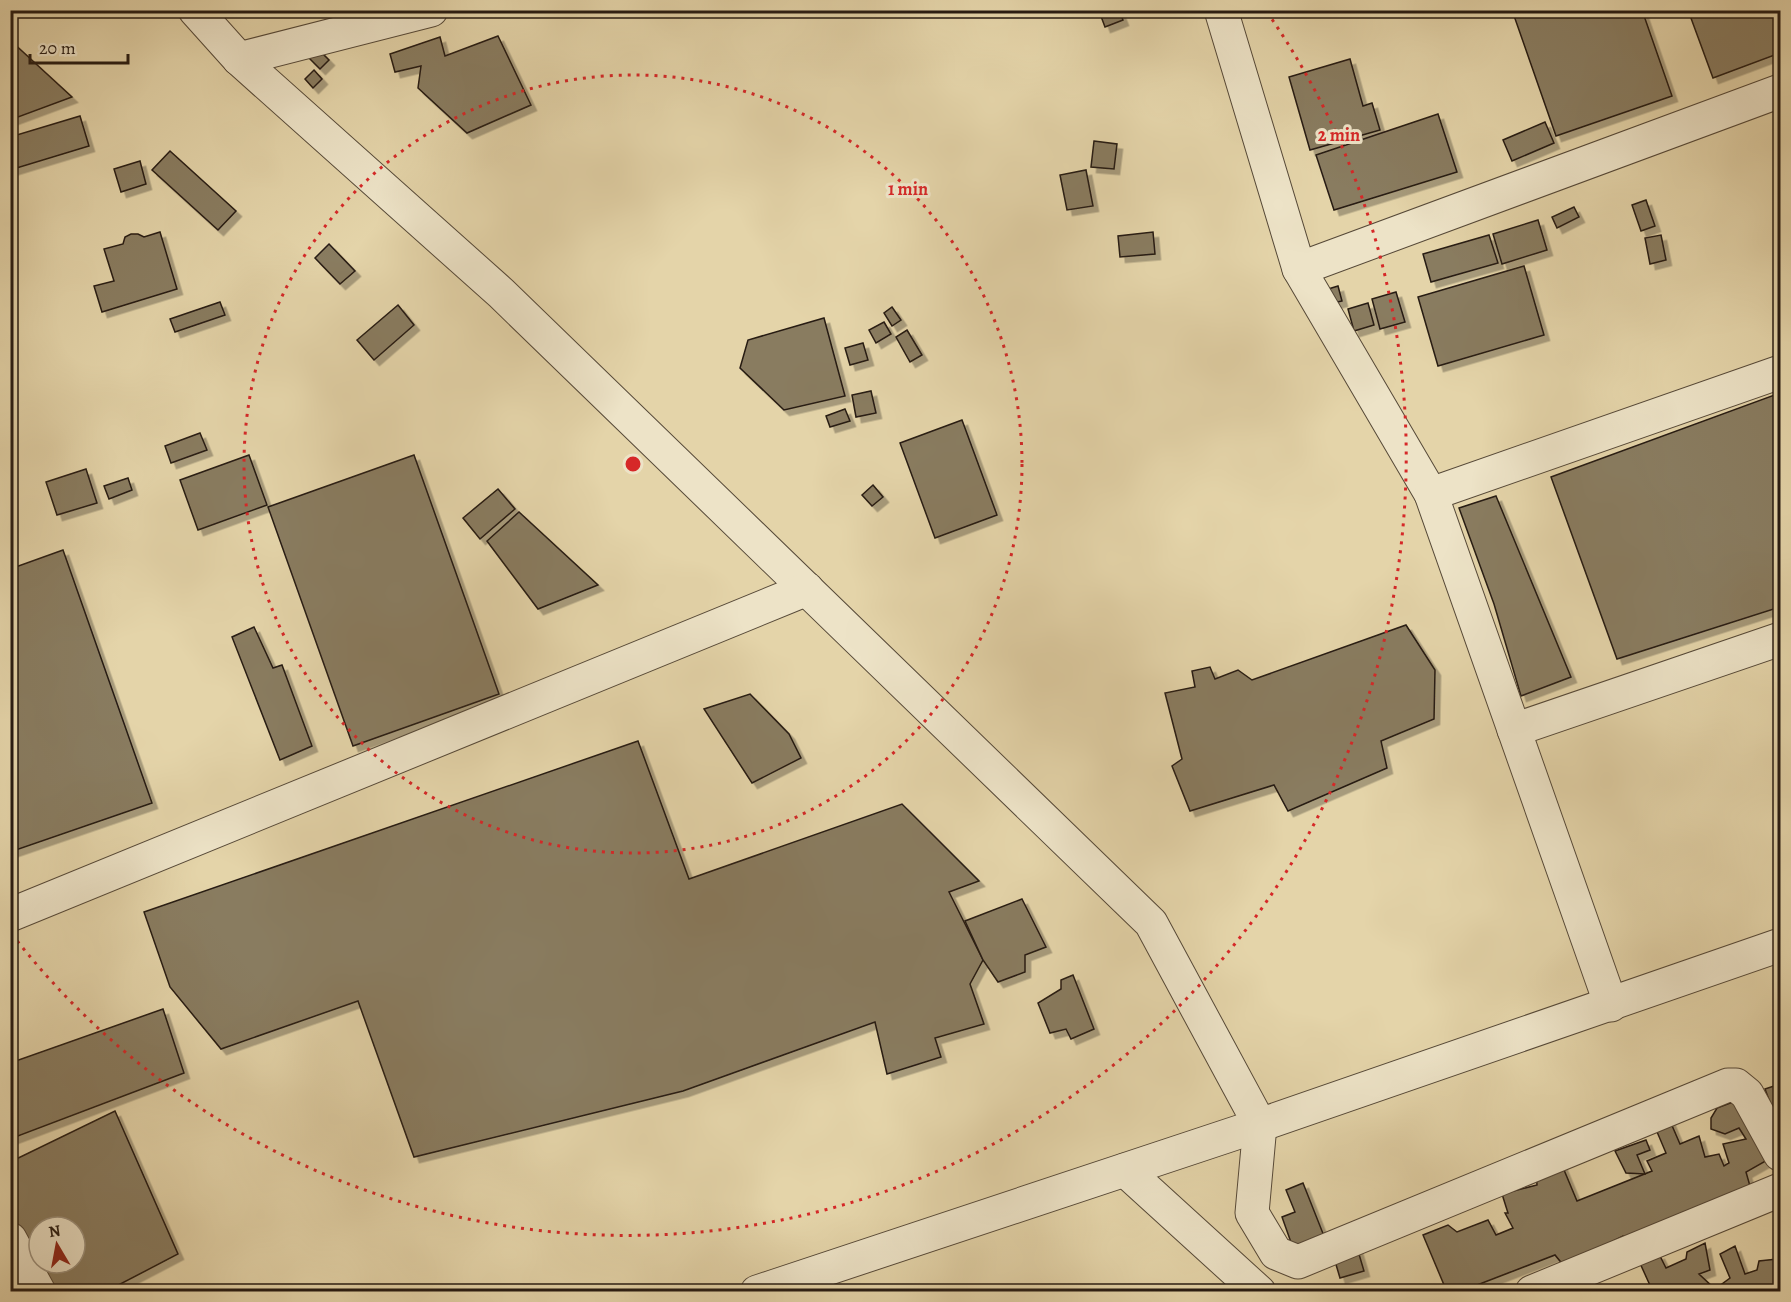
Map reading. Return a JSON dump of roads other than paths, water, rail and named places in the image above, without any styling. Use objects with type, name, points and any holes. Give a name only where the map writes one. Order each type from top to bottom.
[{"type":"street","points":[[195,10],[239,59],[501,293],[1151,922],[1260,1125],[1252,1213],[1276,1253],[1298,1262],[1728,1085],[1736,1085],[1747,1094],[1780,1154]]},
{"type":"street","points":[[239,59],[430,10]]},
{"type":"street","points":[[1221,10],[1299,269],[1431,494],[1611,1005]]},
{"type":"street","points":[[1299,269],[1780,91]]},
{"type":"street","points":[[1431,494],[1780,372]]},
{"type":"street","points":[[10,915],[807,589]]},
{"type":"street","points":[[1514,730],[1780,639]]},
{"type":"street","points":[[758,1292],[1260,1125],[1780,945]]},
{"type":"street","points":[[1125,1170],[1259,1292]]},
{"type":"street","points":[[1532,1292],[1780,1190]]},
{"type":"street","points":[[10,1239],[39,1292]]}]
